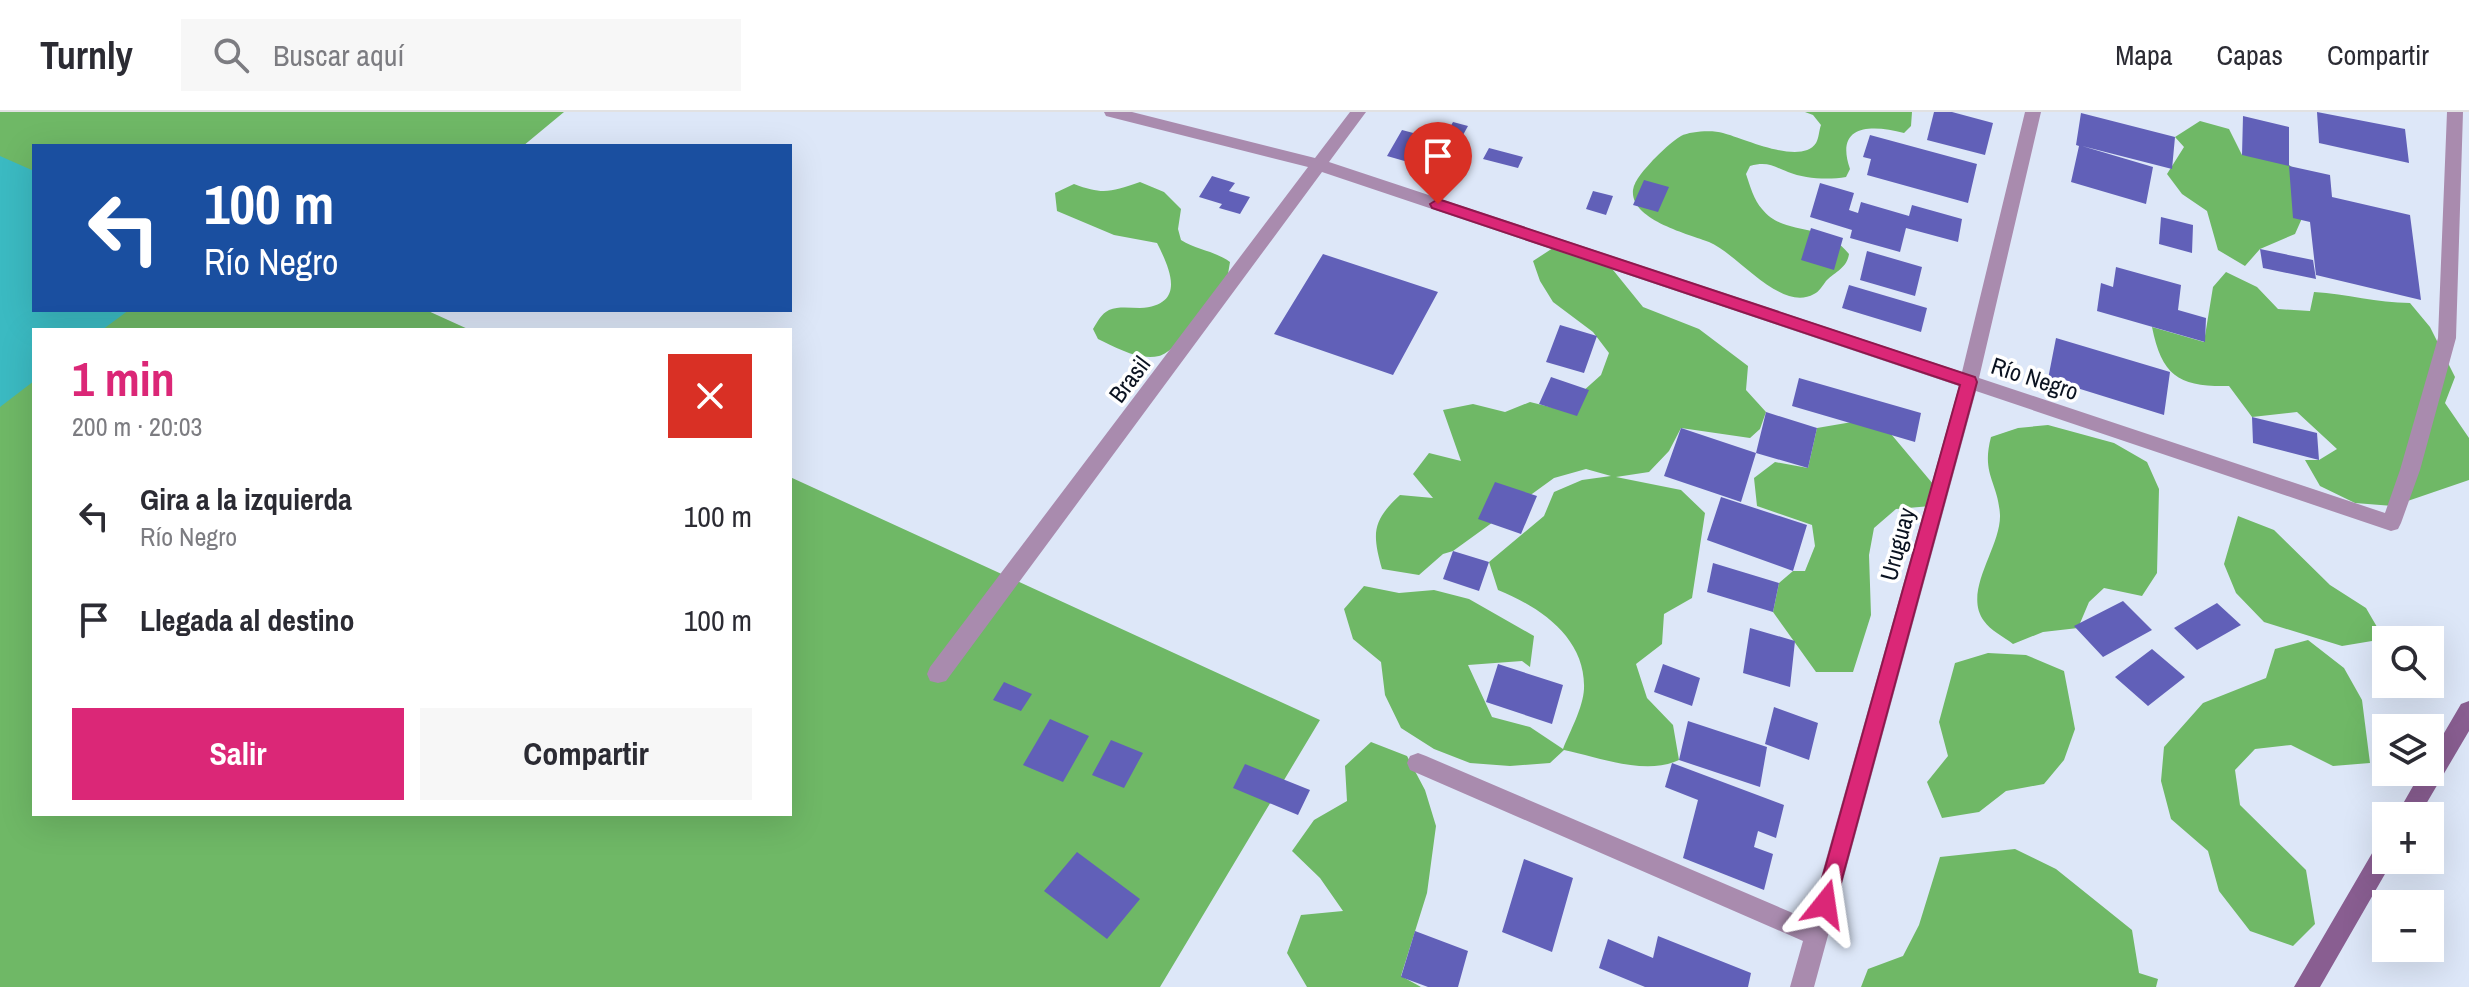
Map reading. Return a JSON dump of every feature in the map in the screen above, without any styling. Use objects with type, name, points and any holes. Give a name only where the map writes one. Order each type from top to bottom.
[{"type":"street","name":"Río Negro","points":[[1112,112],[1320,165],[2391,523],[2410,470],[2447,338],[2455,112]]},
{"type":"street","name":"Brasil","points":[[938,674],[1358,112]]},
{"type":"street","name":"Uruguay","points":[[1802,987],[1969,382],[2033,112]]},
{"type":"street","points":[[2415,802],[2469,711]]},
{"type":"street","points":[[1418,763],[1817,935]]},
{"type":"street","points":[[2306,987],[2372,874]]},
{"type":"green space","points":[[0,112],[564,112],[525,144],[32,144],[32,312],[430,312],[466,328],[32,328],[32,816],[792,816],[792,478],[1320,720],[1160,987],[0,987]]},
{"type":"green space","points":[[1805,112],[1912,112],[1911,126],[1904,133],[1869,129],[1852,135],[1847,143],[1850,169],[1846,177],[1825,179],[1795,174],[1770,165],[1750,166],[1746,174],[1752,193],[1771,218],[1828,237],[1849,254],[1843,266],[1814,294],[1801,298],[1774,289],[1720,248],[1650,218],[1635,201],[1633,190],[1641,174],[1681,136],[1696,132],[1719,132],[1771,148],[1798,152],[1816,143],[1821,125],[1813,115]]},
{"type":"green space","points":[[2200,121],[2229,129],[2242,155],[2277,156],[2300,173],[2293,217],[2303,216],[2295,234],[2260,249],[2245,266],[2218,250],[2207,211],[2182,194],[2167,174],[2184,147],[2175,137]]},
{"type":"green space","points":[[1140,182],[1164,192],[1181,209],[1178,229],[1181,240],[1230,262],[1228,274],[1186,333],[1167,352],[1151,357],[1135,355],[1112,346],[1098,339],[1093,329],[1109,310],[1140,308],[1164,300],[1169,293],[1170,274],[1157,243],[1114,235],[1057,211],[1055,193],[1074,184],[1107,191]]},
{"type":"green space","points":[[1553,248],[1609,265],[1643,307],[1699,329],[1748,366],[1746,390],[1766,412],[1760,429],[1750,438],[1681,428],[1669,451],[1649,472],[1616,477],[1681,490],[1705,513],[1692,598],[1664,614],[1662,644],[1636,664],[1647,698],[1673,725],[1679,760],[1666,764],[1622,764],[1564,750],[1550,763],[1510,766],[1470,763],[1434,749],[1401,728],[1385,695],[1381,662],[1353,639],[1344,609],[1364,586],[1399,593],[1434,590],[1469,599],[1534,636],[1530,667],[1522,661],[1468,665],[1492,717],[1530,727],[1563,749],[1583,696],[1583,671],[1577,654],[1558,627],[1544,615],[1498,590],[1489,562],[1544,516],[1554,492],[1582,480],[1611,476],[1586,469],[1554,478],[1453,551],[1443,554],[1419,575],[1382,569],[1376,537],[1379,520],[1400,495],[1433,498],[1413,474],[1429,453],[1461,461],[1443,410],[1473,404],[1505,412],[1530,402],[1562,410],[1601,375],[1609,353],[1593,332],[1553,302],[1540,281],[1533,261]]},
{"type":"green space","points":[[2226,272],[2257,287],[2278,309],[2310,311],[2314,292],[2410,303],[2430,327],[2455,377],[2445,403],[2469,438],[2469,480],[2393,506],[2355,503],[2320,486],[2305,460],[2319,460],[2337,449],[2297,412],[2252,417],[2229,386],[2198,384],[2176,376],[2161,357],[2152,327],[2204,342],[2213,287]]},
{"type":"green space","points":[[1858,421],[1891,434],[1933,484],[1931,506],[1896,509],[1874,528],[1869,555],[1871,615],[1853,672],[1816,672],[1773,612],[1779,583],[1793,571],[1805,571],[1815,546],[1812,525],[1757,506],[1754,478],[1775,462],[1808,468],[1817,428]]},
{"type":"green space","points":[[2048,425],[2114,443],[2147,462],[2159,489],[2157,573],[2142,596],[2104,588],[2089,602],[2078,628],[2043,632],[2013,644],[1984,621],[1978,609],[1980,583],[1999,528],[2000,515],[1989,469],[1988,450],[1991,437],[2018,428]]},
{"type":"green space","points":[[2238,516],[2274,530],[2330,585],[2366,608],[2376,626],[2372,626],[2372,641],[2342,646],[2264,622],[2236,593],[2224,564]]},
{"type":"green space","points":[[2308,640],[2344,668],[2362,700],[2370,763],[2333,766],[2291,745],[2255,749],[2235,770],[2240,805],[2306,870],[2315,924],[2293,946],[2250,931],[2219,891],[2208,851],[2171,819],[2161,781],[2164,747],[2203,703],[2266,678],[2275,649]]},
{"type":"green space","points":[[1988,653],[2026,655],[2064,671],[2075,729],[2064,760],[2044,784],[2006,791],[1979,812],[1942,818],[1927,782],[1948,756],[1939,722],[1955,663]]},
{"type":"green space","points":[[1371,742],[1407,756],[1425,790],[1436,826],[1427,893],[1401,976],[1421,987],[1307,987],[1287,953],[1301,915],[1343,911],[1320,878],[1292,851],[1314,820],[1347,801],[1345,766]]},
{"type":"green space","points":[[2015,849],[2056,869],[2132,930],[2139,973],[2158,979],[2156,987],[1861,987],[1868,969],[1903,956],[1919,925],[1940,857]]},
{"type":"water","points":[[0,156],[32,170],[32,312],[126,312],[105,328],[32,328],[32,383],[0,407]]},
{"type":"building","points":[[1934,112],[1952,112],[1993,123],[1985,155],[1927,140]]},
{"type":"building","points":[[2317,112],[2405,129],[2409,163],[2319,143]]},
{"type":"building","points":[[2081,113],[2175,137],[2172,169],[2082,146],[2153,167],[2146,204],[2071,182],[2079,146],[2076,145]]},
{"type":"building","points":[[2243,116],[2289,127],[2289,166],[2242,155]]},
{"type":"building","points":[[1453,122],[1468,126],[1463,135],[1448,131]]},
{"type":"building","points":[[1402,130],[1436,139],[1433,146],[1459,153],[1450,170],[1387,156]]},
{"type":"building","points":[[1870,135],[1977,164],[1968,203],[1867,175],[1871,159],[1863,157]]},
{"type":"building","points":[[1489,148],[1523,157],[1518,168],[1483,159]]},
{"type":"building","points":[[2289,166],[2330,175],[2332,197],[2410,215],[2421,300],[2316,275],[2310,222],[2293,218]]},
{"type":"building","points":[[1212,176],[1235,183],[1229,191],[1250,197],[1240,214],[1219,208],[1222,204],[1199,197]]},
{"type":"building","points":[[1644,180],[1669,187],[1658,212],[1633,205]]},
{"type":"building","points":[[1820,183],[1854,193],[1849,210],[1858,213],[1861,202],[1909,216],[1912,205],[1962,219],[1958,242],[1906,228],[1900,252],[1850,238],[1852,230],[1810,217]]},
{"type":"building","points":[[1593,191],[1613,196],[1606,215],[1586,209]]},
{"type":"building","points":[[2161,217],[2193,225],[2192,253],[2159,244]]},
{"type":"building","points":[[1811,228],[1843,238],[1834,270],[1801,260]]},
{"type":"building","points":[[2260,249],[2313,260],[2316,279],[2263,268]]},
{"type":"building","points":[[1867,251],[1922,267],[1915,296],[1860,280]]},
{"type":"building","points":[[1323,254],[1438,292],[1393,375],[1274,334]]},
{"type":"building","points":[[2116,267],[2181,285],[2178,310],[2206,318],[2205,342],[2097,311],[2101,283],[2113,287]]},
{"type":"building","points":[[1849,285],[1927,308],[1921,332],[1842,308]]},
{"type":"building","points":[[1560,325],[1597,336],[1584,373],[1546,362]]},
{"type":"building","points":[[2056,338],[2170,372],[2164,415],[2048,379]]},
{"type":"building","points":[[1551,377],[1589,390],[1577,416],[1539,404]]},
{"type":"building","points":[[1799,378],[1921,413],[1915,442],[1792,406]]},
{"type":"building","points":[[1766,412],[1817,428],[1808,468],[1756,453]]},
{"type":"building","points":[[2252,417],[2317,433],[2319,460],[2253,443]]},
{"type":"building","points":[[1681,428],[1756,453],[1741,502],[1664,476]]},
{"type":"building","points":[[1495,482],[1537,496],[1521,534],[1478,519]]},
{"type":"building","points":[[1721,497],[1807,525],[1793,571],[1707,540]]},
{"type":"building","points":[[1453,551],[1489,562],[1479,591],[1443,579]]},
{"type":"building","points":[[1713,563],[1779,583],[1773,612],[1707,592]]},
{"type":"building","points":[[2123,601],[2152,630],[2103,657],[2074,626]]},
{"type":"building","points":[[2217,603],[2241,625],[2197,650],[2174,628]]},
{"type":"building","points":[[1750,628],[1795,641],[1790,687],[1743,673]]},
{"type":"building","points":[[2152,649],[2185,677],[2148,706],[2115,677]]},
{"type":"building","points":[[1498,664],[1563,685],[1552,724],[1486,702]]},
{"type":"building","points":[[1663,664],[1700,678],[1692,706],[1654,692]]},
{"type":"building","points":[[1004,682],[1032,694],[1021,711],[993,700]]},
{"type":"building","points":[[1774,707],[1818,723],[1809,760],[1765,744]]},
{"type":"building","points":[[1050,719],[1089,736],[1063,782],[1023,765]]},
{"type":"building","points":[[1688,721],[1767,747],[1760,787],[1679,760]]},
{"type":"building","points":[[1111,740],[1143,753],[1124,788],[1092,775]]},
{"type":"building","points":[[1672,763],[1784,805],[1776,838],[1758,831],[1754,847],[1773,854],[1764,890],[1683,858],[1698,800],[1665,787]]},
{"type":"building","points":[[1245,764],[1310,790],[1298,815],[1233,788]]},
{"type":"building","points":[[1077,852],[1140,899],[1107,939],[1044,891]]},
{"type":"building","points":[[1524,859],[1573,878],[1552,952],[1502,932]]},
{"type":"building","points":[[1415,931],[1468,951],[1458,987],[1428,987],[1401,977]]},
{"type":"building","points":[[1658,936],[1751,973],[1748,987],[1645,987],[1599,968],[1608,939],[1653,958]]},
{"type":"route","points":[[1438,204],[1969,382],[1825,904]]}]
